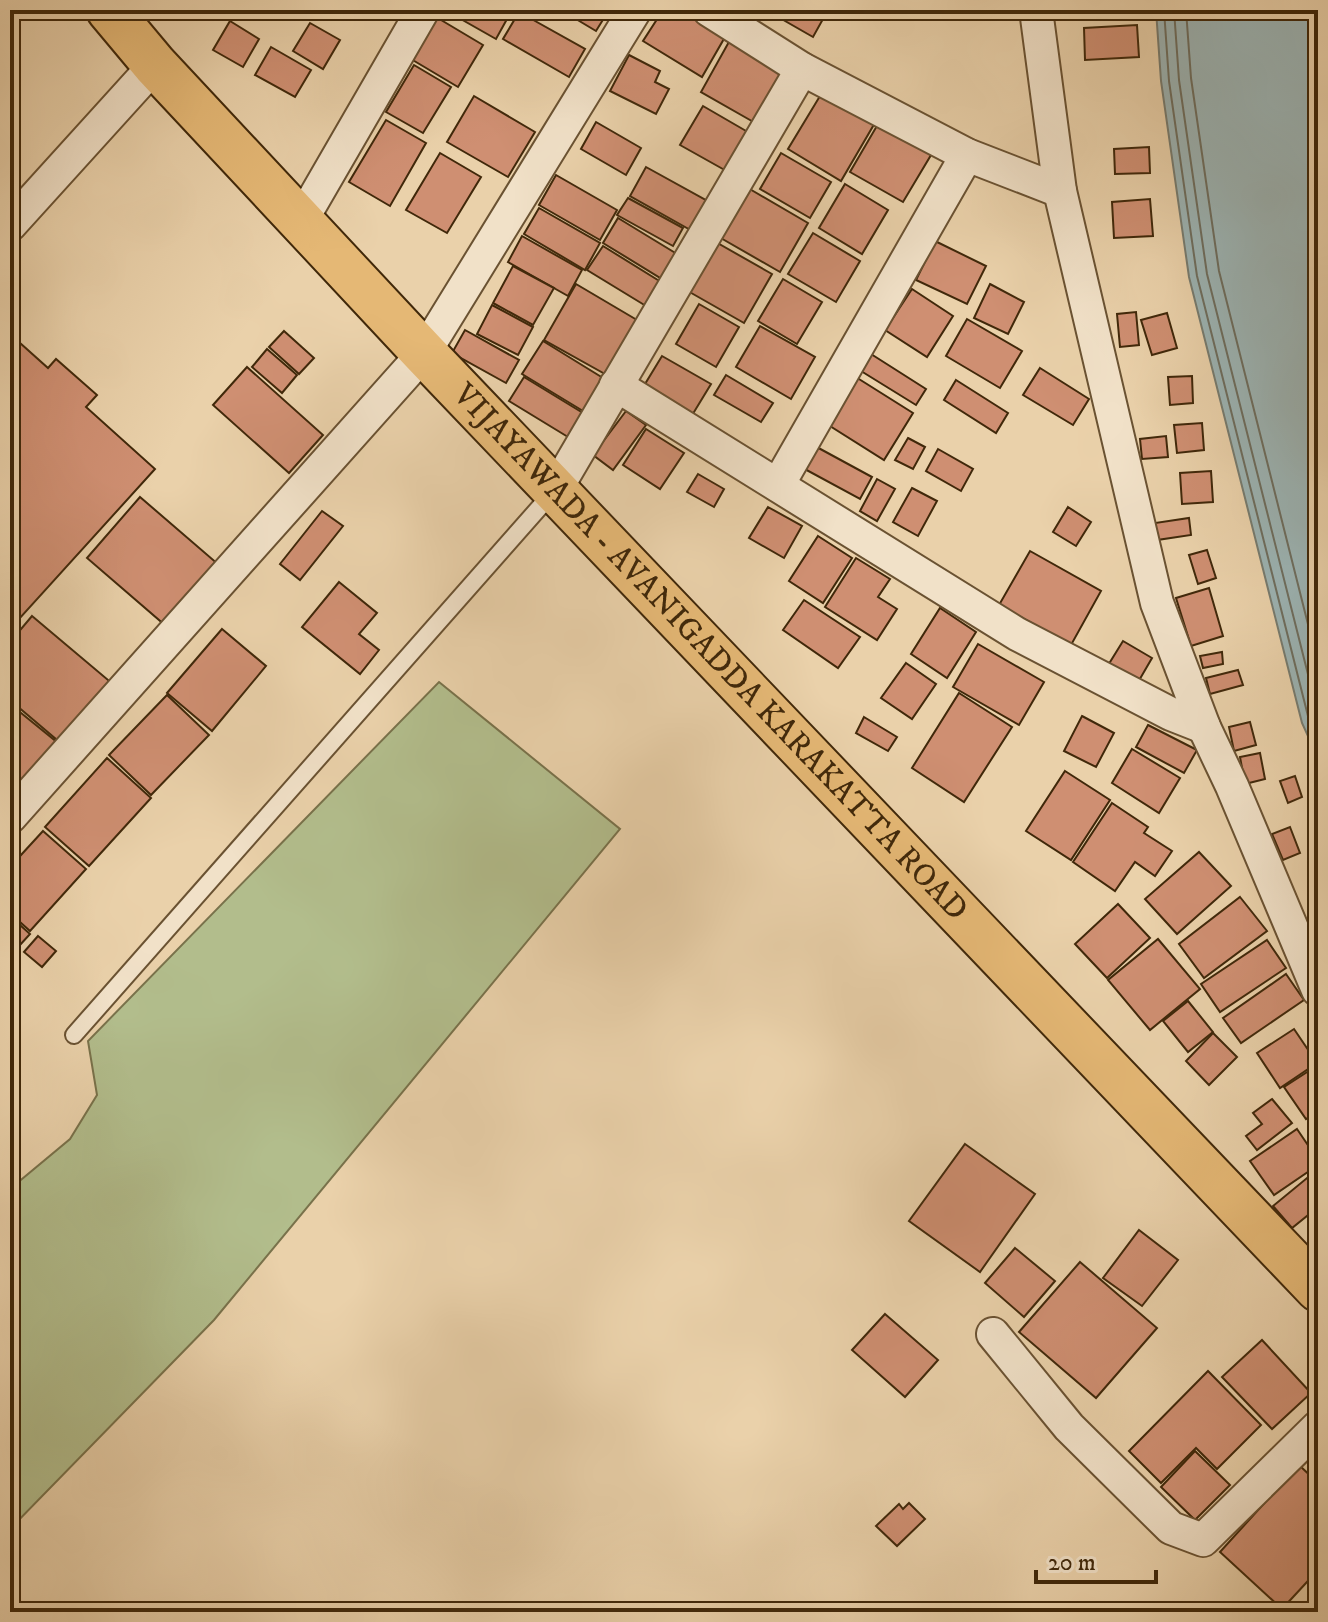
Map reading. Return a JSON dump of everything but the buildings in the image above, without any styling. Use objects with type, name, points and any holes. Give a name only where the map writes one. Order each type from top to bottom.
[{"type":"main road","name":"VIJAYAWADA - AVANIGADDA KARAKATTA ROAD","points":[[109,10],[155,65],[424,353],[1318,1289]]},
{"type":"street","points":[[301,221],[423,10]]},
{"type":"street","points":[[10,817],[424,353],[635,10]]},
{"type":"street","points":[[709,10],[802,69],[967,155],[1060,191]]},
{"type":"street","points":[[1036,10],[1060,191],[1157,603],[1204,727],[1318,990]]},
{"type":"street","points":[[10,225],[155,65]]},
{"type":"street","points":[[556,489],[802,69]]},
{"type":"street","points":[[778,485],[967,155]]},
{"type":"street","points":[[616,385],[1017,634],[1171,714],[1204,727]]},
{"type":"street","points":[[993,1334],[1069,1427],[1171,1528],[1203,1540],[1318,1427]]},
{"type":"lane","points":[[74,1035],[556,489]]},
{"type":"green space","points":[[439,682],[620,829],[214,1320],[10,1529],[10,1189],[70,1139],[97,1095],[88,1041]]},
{"type":"water","points":[[1156,10],[1318,10],[1318,758],[1302,723],[1189,277],[1161,81]]}]
